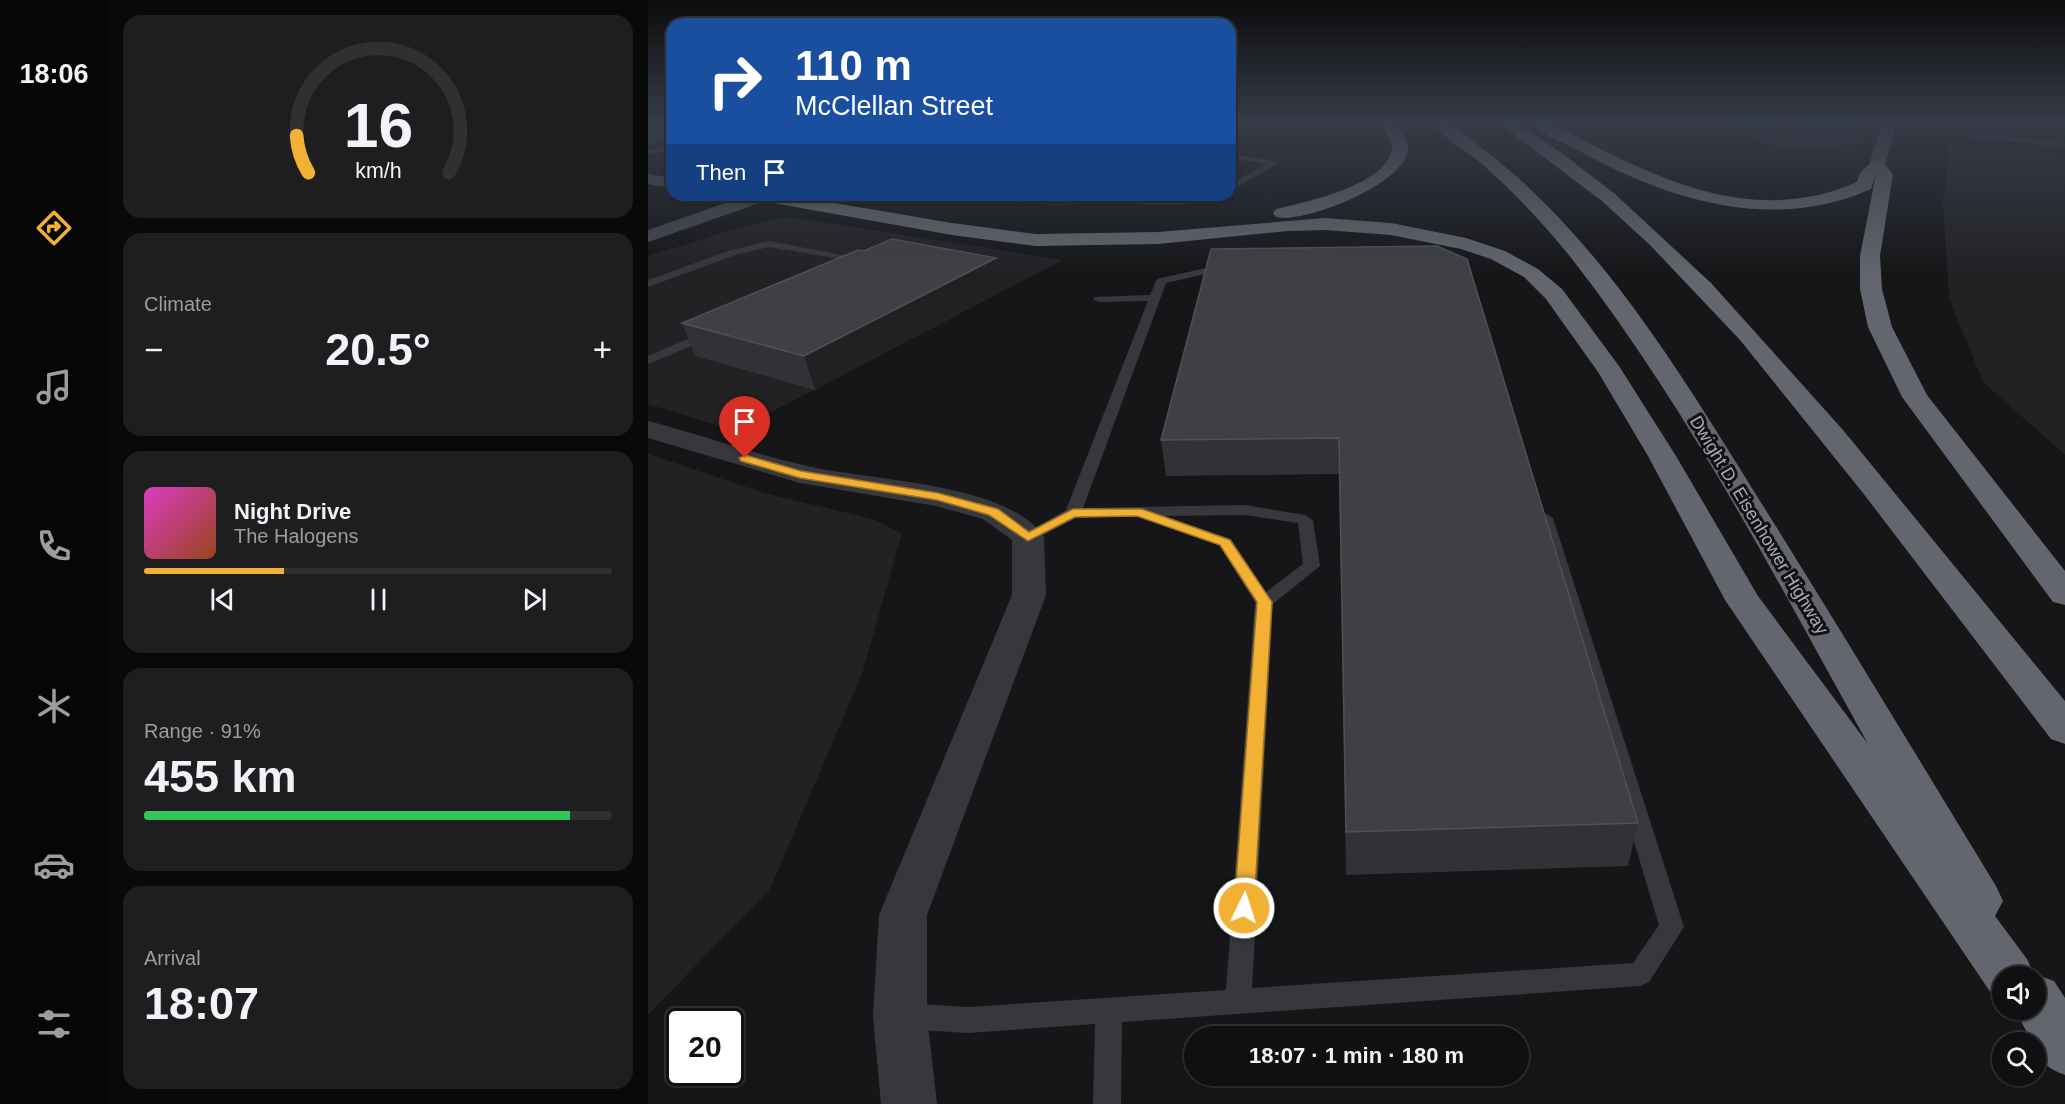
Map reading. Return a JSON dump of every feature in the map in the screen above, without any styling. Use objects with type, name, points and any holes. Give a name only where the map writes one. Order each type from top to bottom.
[{"type":"highway","points":[[1048,221],[1122,226],[1221,222],[1286,212],[1322,203],[1375,180],[1386,172]]},
{"type":"highway","name":"Dwight D. Eisenhower Highway","points":[[1499,172],[1573,247],[1604,285],[1680,395],[1804,599],[2017,966]]},
{"type":"highway","points":[[1577,172],[1675,256],[1735,318],[1819,417],[2065,729]]},
{"type":"highway","points":[[1634,172],[1654,182],[1715,199],[1760,203],[1825,200],[1853,192],[1865,185],[1870,172]]},
{"type":"highway","points":[[1884,172],[1886,174],[1870,256],[1871,289],[1880,327],[1915,397],[2065,594]]},
{"type":"highway","points":[[794,201],[952,229],[1036,240],[1158,238],[1288,225],[1391,229],[1466,244],[1498,255],[1531,273],[1554,294],[1610,371],[1662,456],[1743,600],[2002,966]]},
{"type":"highway","points":[[2046,1016],[2065,1049]]},
{"type":"highway","points":[[2039,1020],[2065,1056]]},
{"type":"main road","points":[[648,179],[666,182]]},
{"type":"main road","points":[[648,236],[744,201]]},
{"type":"street","points":[[648,429],[800,474],[938,497],[994,512],[1028,537],[1029,595],[903,915],[900,1016],[909,1104]]},
{"type":"lane","points":[[1236,185],[1260,172]]},
{"type":"lane","points":[[1169,201],[1192,201]]},
{"type":"lane","points":[[648,284],[735,252],[769,244],[872,262],[852,272]]},
{"type":"lane","points":[[1073,513],[1161,281],[1221,267],[1244,266]]},
{"type":"lane","points":[[1099,298],[1154,298]]},
{"type":"lane","points":[[648,360],[723,328]]},
{"type":"lane","points":[[900,1016],[968,1020],[1640,974],[1672,927],[1540,503]]},
{"type":"lane","points":[[1028,537],[1073,513],[1245,510],[1305,520],[1312,566],[1264,602]]},
{"type":"lane","points":[[1138,512],[1225,542],[1264,602],[1238,1002]]},
{"type":"lane","points":[[1107,1104],[1109,1010]]},
{"type":"shaded area","points":[[1947,172],[2065,172],[2065,455],[1983,382],[1949,298],[1943,205]]},
{"type":"shaded area","points":[[1023,201],[1084,201],[1076,205],[1053,206]]},
{"type":"shaded area","points":[[790,217],[1063,260],[735,431],[648,404],[648,256],[751,224]]},
{"type":"shaded area","points":[[648,454],[764,493],[872,519],[902,533],[863,671],[770,889],[648,1015]]},
{"type":"building","points":[[892,239],[996,258],[804,356],[682,323],[858,250],[864,251]]},
{"type":"building","points":[[1437,246],[1467,259],[1638,823],[1346,832],[1339,438],[1161,440],[1211,249]]},
{"type":"route","points":[[745,458],[800,474],[938,497],[994,512],[1028,537],[1073,513],[1138,512],[1225,542],[1264,602],[1244,908]]}]
